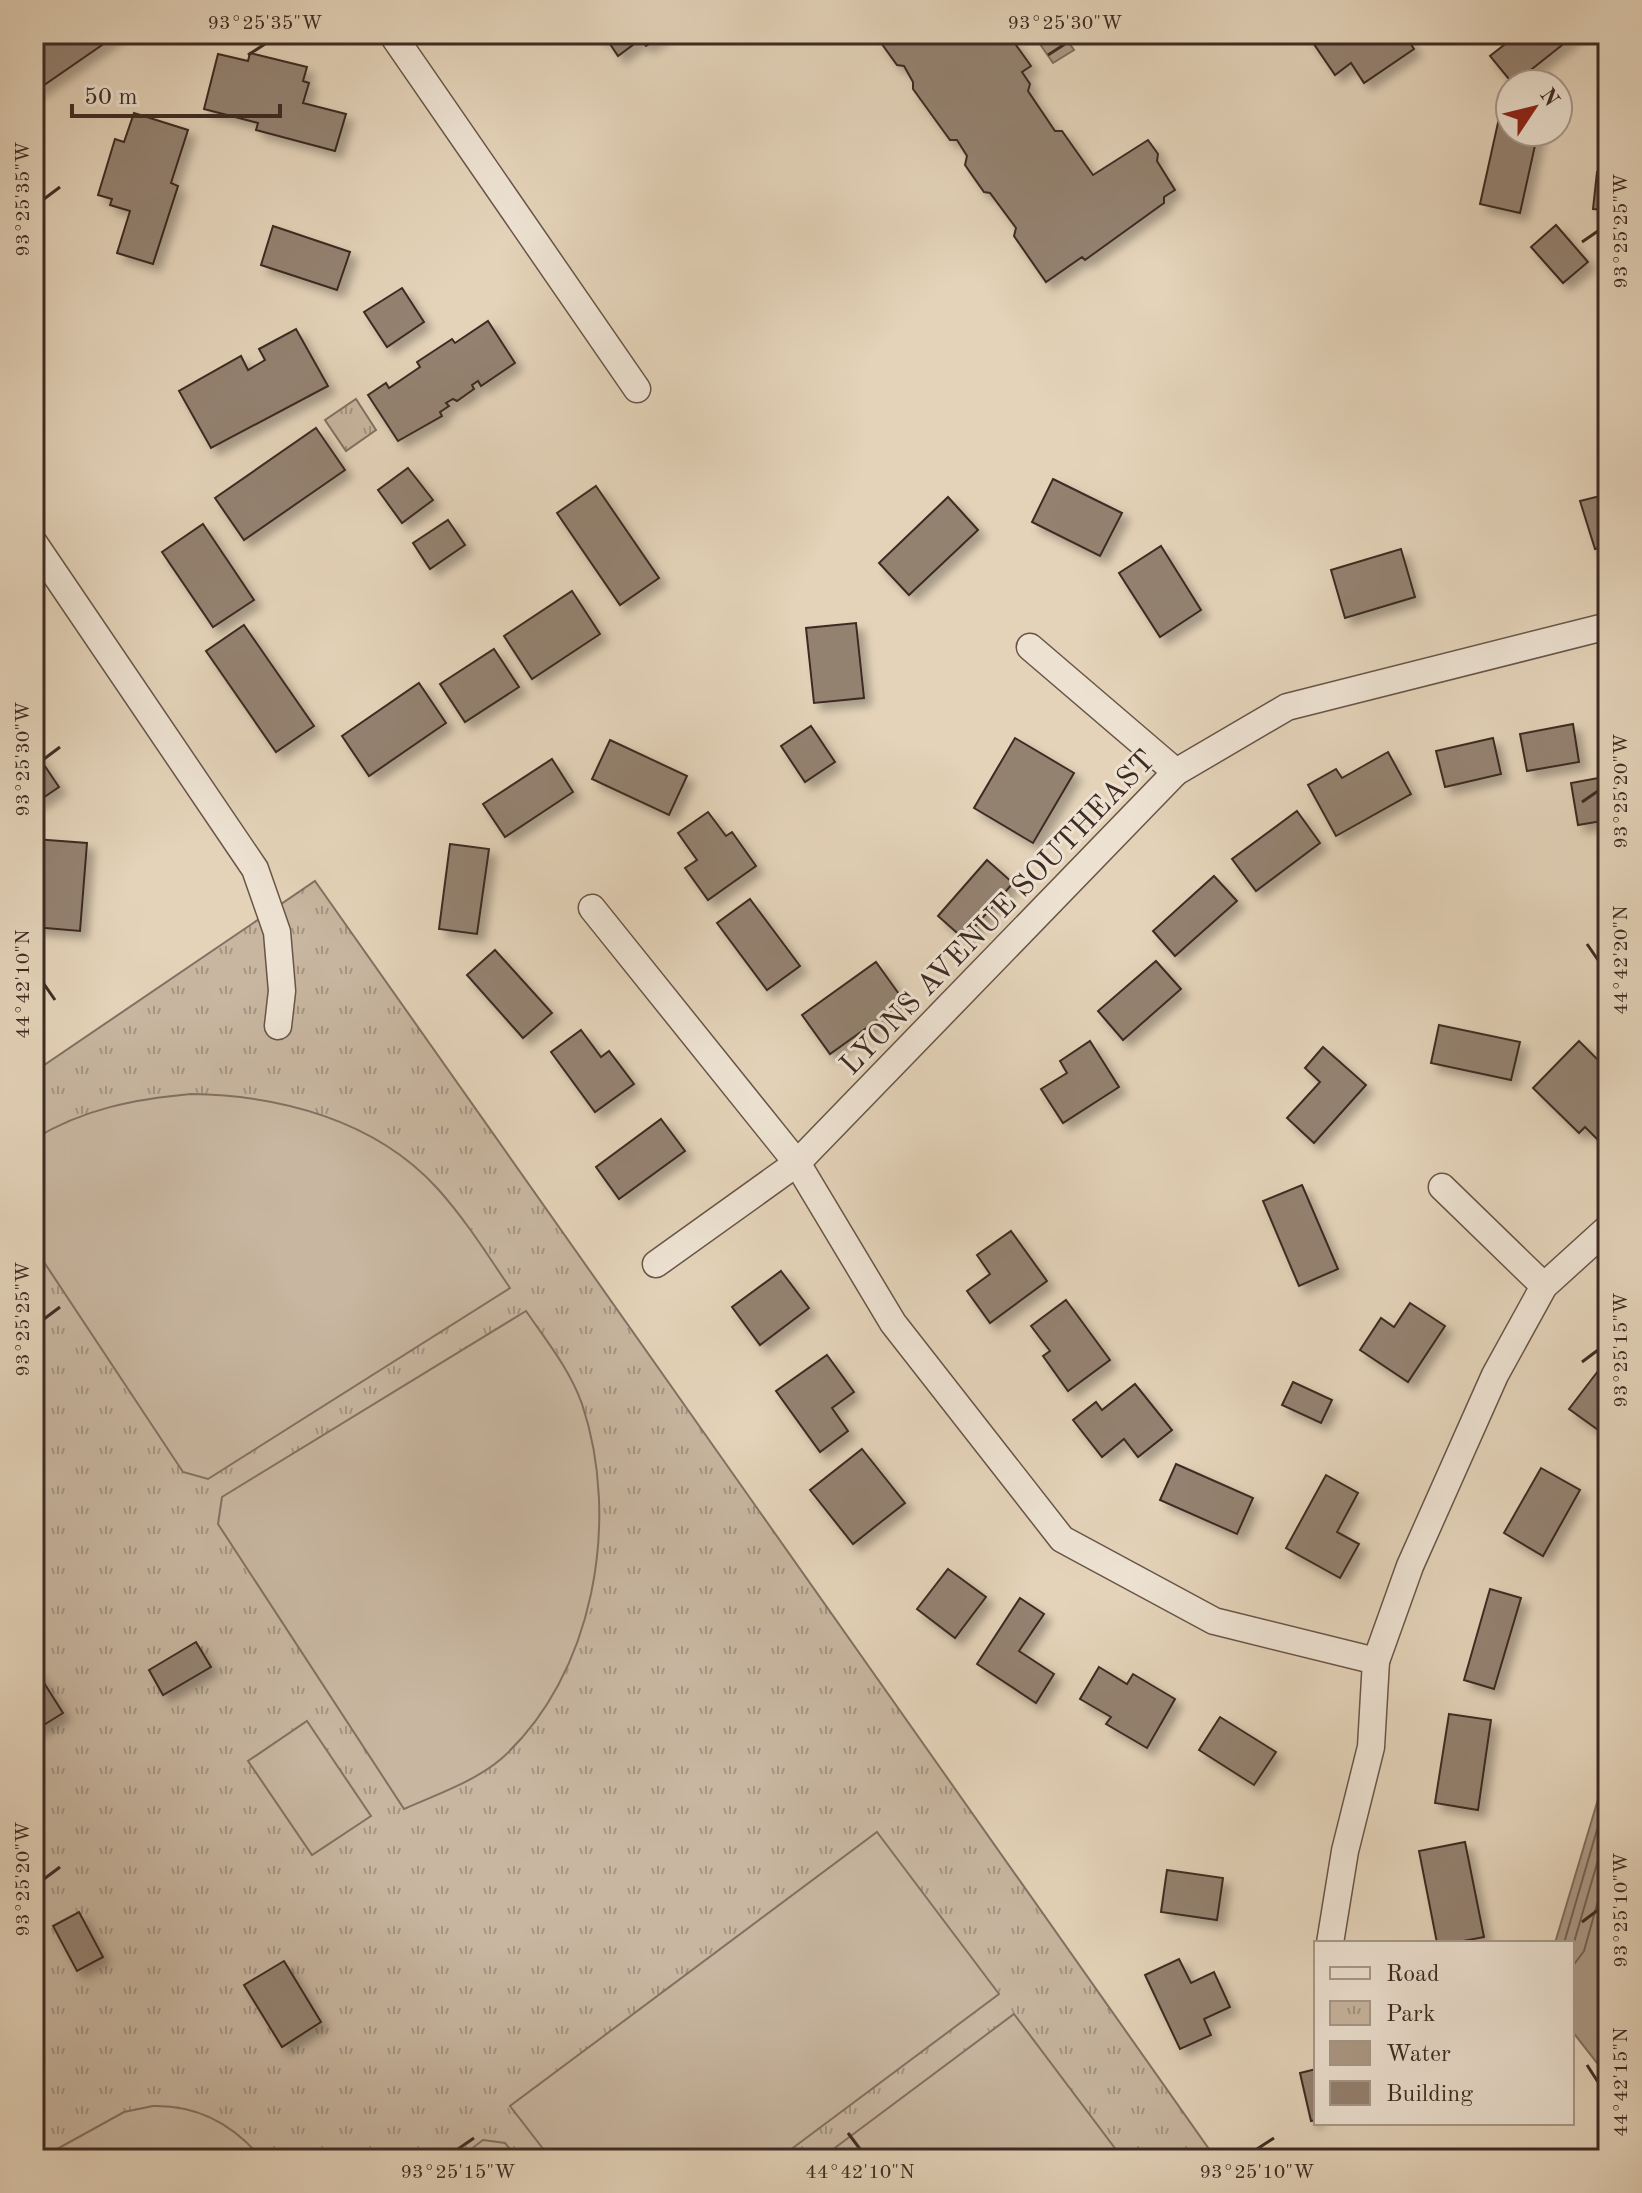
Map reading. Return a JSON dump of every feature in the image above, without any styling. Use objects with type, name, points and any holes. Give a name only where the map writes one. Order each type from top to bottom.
[{"type":"street","points":[[392,34],[637,389]]},
{"type":"street","points":[[34,543],[255,869],[277,932],[282,991],[278,1026]]},
{"type":"street","name":"LYONS AVENUE SOUTHEAST","points":[[656,1264],[797,1163],[1176,772],[1287,707],[1608,626]]},
{"type":"street","points":[[1030,647],[1176,772]]},
{"type":"street","points":[[592,908],[797,1163],[893,1323],[1062,1539],[1214,1621],[1376,1661]]},
{"type":"street","points":[[1442,1187],[1544,1286]]},
{"type":"street","points":[[1330,1941],[1345,1851],[1371,1747],[1376,1661],[1410,1566],[1495,1375],[1544,1286],[1608,1228]]},
{"type":"green space","points":[[356,399],[376,430],[346,451],[325,420]]},
{"type":"green space","points":[[315,881],[1216,2159],[34,2159],[34,1072]]},
{"type":"green space","points":[[191,1094],[291,1106],[324,1116],[385,1145],[412,1164],[437,1188],[510,1288],[208,1479],[183,1472],[34,1247],[34,1139],[71,1120],[110,1107]]},
{"type":"green space","points":[[526,1311],[571,1379],[582,1404],[594,1449],[599,1497],[598,1545],[591,1594],[578,1641],[558,1685],[533,1725],[501,1759],[479,1775],[404,1809],[218,1524],[222,1497]]},
{"type":"green space","points":[[307,1721],[371,1816],[312,1855],[248,1761]]},
{"type":"green space","points":[[877,1832],[999,1994],[778,2159],[551,2159],[510,2106]]},
{"type":"green space","points":[[1014,2014],[1123,2159],[820,2159]]},
{"type":"green space","points":[[153,2106],[185,2109],[214,2119],[239,2136],[262,2159],[39,2159],[124,2112]]},
{"type":"green space","points":[[483,2140],[505,2143],[518,2159],[458,2159]]},
{"type":"water","points":[[1033,34],[1063,34],[1074,50],[1053,63]]},
{"type":"water","points":[[1608,1766],[1608,2077],[1574,2034],[1574,1941],[1556,1941]]},
{"type":"building","points":[[34,34],[118,34],[34,92]]},
{"type":"building","points":[[597,34],[664,34],[646,46],[641,39],[618,56],[606,38],[599,38]]},
{"type":"building","points":[[880,34],[995,34],[1002,44],[1011,38],[1031,66],[1022,72],[1030,84],[1028,91],[1055,131],[1062,131],[1093,175],[1148,140],[1175,190],[1164,197],[1164,203],[1085,260],[1082,257],[1046,282],[1014,236],[1016,228],[965,165],[967,156],[957,140],[950,140],[913,89],[913,82],[904,66],[897,65],[879,40]]},
{"type":"building","points":[[1307,34],[1404,34],[1414,49],[1364,83],[1351,63],[1335,75]]},
{"type":"building","points":[[1518,34],[1576,34],[1533,68],[1500,68],[1490,56]]},
{"type":"building","points":[[250,53],[307,67],[303,81],[309,83],[303,103],[346,114],[335,151],[256,130],[258,123],[204,109],[218,54],[248,61]]},
{"type":"building","points":[[134,113],[188,130],[171,183],[178,186],[153,264],[117,253],[130,211],[110,205],[112,199],[98,195],[115,139],[124,142]]},
{"type":"building","points":[[1494,141],[1494,148],[1534,148],[1520,213],[1480,204]]},
{"type":"building","points":[[1597,172],[1608,173],[1608,210],[1593,209]]},
{"type":"building","points":[[1556,225],[1588,262],[1563,283],[1531,247]]},
{"type":"building","points":[[273,226],[350,252],[337,290],[261,265]]},
{"type":"building","points":[[402,288],[424,322],[387,347],[364,312]]},
{"type":"building","points":[[488,321],[515,363],[481,386],[478,381],[472,385],[474,389],[457,401],[453,399],[446,403],[449,406],[440,412],[442,416],[398,441],[368,395],[386,383],[389,388],[420,367],[417,362],[452,339],[455,343]]},
{"type":"building","points":[[1608,325],[1608,387],[1598,386]]},
{"type":"building","points":[[296,329],[328,386],[211,448],[179,391],[241,356],[248,370],[265,360],[259,349]]},
{"type":"building","points":[[316,428],[345,470],[244,540],[215,498]]},
{"type":"building","points":[[408,468],[433,500],[402,523],[378,490]]},
{"type":"building","points":[[1053,479],[1122,513],[1100,556],[1032,522]]},
{"type":"building","points":[[596,486],[659,578],[620,605],[557,513]]},
{"type":"building","points":[[1608,494],[1608,546],[1595,549],[1580,501]]},
{"type":"building","points":[[948,497],[978,530],[909,595],[879,563]]},
{"type":"building","points":[[448,520],[465,545],[430,569],[413,543]]},
{"type":"building","points":[[203,524],[254,600],[213,627],[162,552]]},
{"type":"building","points":[[1161,546],[1201,610],[1160,637],[1119,573]]},
{"type":"building","points":[[1401,549],[1415,597],[1345,618],[1331,570]]},
{"type":"building","points":[[572,591],[600,634],[532,679],[504,636]]},
{"type":"building","points":[[856,623],[864,698],[814,703],[806,628]]},
{"type":"building","points":[[244,625],[314,726],[276,752],[206,651]]},
{"type":"building","points":[[494,649],[519,687],[465,722],[440,684]]},
{"type":"building","points":[[419,683],[446,723],[369,776],[342,736]]},
{"type":"building","points":[[1573,724],[1579,762],[1527,771],[1520,734]]},
{"type":"building","points":[[811,726],[835,762],[805,782],[781,746]]},
{"type":"building","points":[[1015,738],[1074,773],[1033,843],[974,808]]},
{"type":"building","points":[[1493,738],[1501,774],[1445,787],[1436,751]]},
{"type":"building","points":[[610,740],[687,776],[669,815],[592,779]]},
{"type":"building","points":[[34,750],[59,787],[34,804]]},
{"type":"building","points":[[1388,752],[1411,794],[1336,836],[1308,785],[1336,769],[1342,778]]},
{"type":"building","points":[[552,759],[573,792],[505,837],[483,804]]},
{"type":"building","points":[[1604,777],[1608,820],[1578,825],[1571,783]]},
{"type":"building","points":[[1297,811],[1320,843],[1256,891],[1232,859]]},
{"type":"building","points":[[708,812],[726,836],[732,832],[756,866],[708,900],[685,868],[697,860],[678,833]]},
{"type":"building","points":[[34,839],[87,843],[80,931],[34,927],[34,893],[42,893],[42,886],[34,885]]},
{"type":"building","points":[[450,844],[489,849],[477,934],[439,929]]},
{"type":"building","points":[[987,860],[1013,883],[964,939],[938,916]]},
{"type":"building","points":[[1214,876],[1237,901],[1175,956],[1153,931]]},
{"type":"building","points":[[750,899],[800,966],[767,990],[717,923]]},
{"type":"building","points":[[495,950],[552,1013],[523,1038],[467,975]]},
{"type":"building","points":[[1156,961],[1181,989],[1123,1040],[1098,1011]]},
{"type":"building","points":[[876,962],[904,1001],[830,1054],[802,1015]]},
{"type":"building","points":[[1439,1025],[1520,1042],[1511,1080],[1431,1063]]},
{"type":"building","points":[[581,1030],[601,1057],[609,1051],[634,1084],[595,1112],[551,1052]]},
{"type":"building","points":[[1090,1041],[1119,1087],[1063,1123],[1041,1089],[1067,1073],[1060,1061]]},
{"type":"building","points":[[1579,1041],[1608,1070],[1608,1138],[1602,1144],[1585,1127],[1579,1133],[1533,1088]]},
{"type":"building","points":[[1323,1047],[1366,1085],[1314,1143],[1287,1118],[1320,1082],[1305,1068]]},
{"type":"building","points":[[661,1119],[685,1151],[619,1199],[596,1167]]},
{"type":"building","points":[[1302,1185],[1338,1269],[1299,1286],[1263,1201]]},
{"type":"building","points":[[1011,1231],[1047,1281],[990,1323],[967,1291],[990,1274],[977,1255]]},
{"type":"building","points":[[781,1271],[809,1308],[760,1345],[732,1307]]},
{"type":"building","points":[[1066,1300],[1110,1360],[1068,1391],[1043,1356],[1050,1351],[1031,1326]]},
{"type":"building","points":[[1410,1303],[1445,1326],[1408,1382],[1360,1350],[1381,1318],[1394,1327]]},
{"type":"building","points":[[827,1355],[854,1392],[832,1408],[848,1431],[820,1452],[776,1391]]},
{"type":"building","points":[[1598,1371],[1608,1378],[1608,1437],[1569,1409]]},
{"type":"building","points":[[1293,1382],[1332,1400],[1321,1423],[1282,1405]]},
{"type":"building","points":[[1135,1384],[1172,1430],[1138,1457],[1124,1439],[1102,1457],[1073,1420],[1096,1402],[1102,1410]]},
{"type":"building","points":[[862,1449],[905,1503],[853,1544],[810,1490]]},
{"type":"building","points":[[1176,1464],[1253,1498],[1237,1534],[1160,1500]]},
{"type":"building","points":[[1541,1468],[1580,1490],[1543,1556],[1504,1533]]},
{"type":"building","points":[[1326,1475],[1358,1493],[1337,1532],[1359,1544],[1340,1578],[1286,1548]]},
{"type":"building","points":[[948,1569],[986,1597],[955,1638],[917,1609]]},
{"type":"building","points":[[1490,1589],[1521,1598],[1494,1689],[1464,1680]]},
{"type":"building","points":[[1020,1598],[1044,1614],[1019,1651],[1054,1674],[1036,1703],[977,1664]]},
{"type":"building","points":[[196,1642],[211,1667],[163,1695],[149,1670]]},
{"type":"building","points":[[34,1667],[63,1713],[34,1731]]},
{"type":"building","points":[[1099,1667],[1127,1684],[1133,1674],[1175,1699],[1147,1748],[1106,1724],[1111,1717],[1080,1699]]},
{"type":"building","points":[[1449,1714],[1491,1720],[1478,1810],[1435,1803]]},
{"type":"building","points":[[1220,1717],[1276,1752],[1254,1785],[1199,1750]]},
{"type":"building","points":[[1465,1842],[1484,1937],[1437,1941],[1419,1851]]},
{"type":"building","points":[[1167,1870],[1223,1878],[1217,1920],[1161,1912]]},
{"type":"building","points":[[79,1912],[103,1957],[77,1971],[53,1926]]},
{"type":"building","points":[[1179,1959],[1191,1983],[1214,1972],[1230,2007],[1204,2019],[1211,2035],[1180,2049],[1145,1975]]},
{"type":"building","points":[[284,1961],[321,2022],[282,2047],[244,1985]]},
{"type":"building","points":[[1314,2070],[1314,2120],[1311,2121],[1300,2073]]}]
